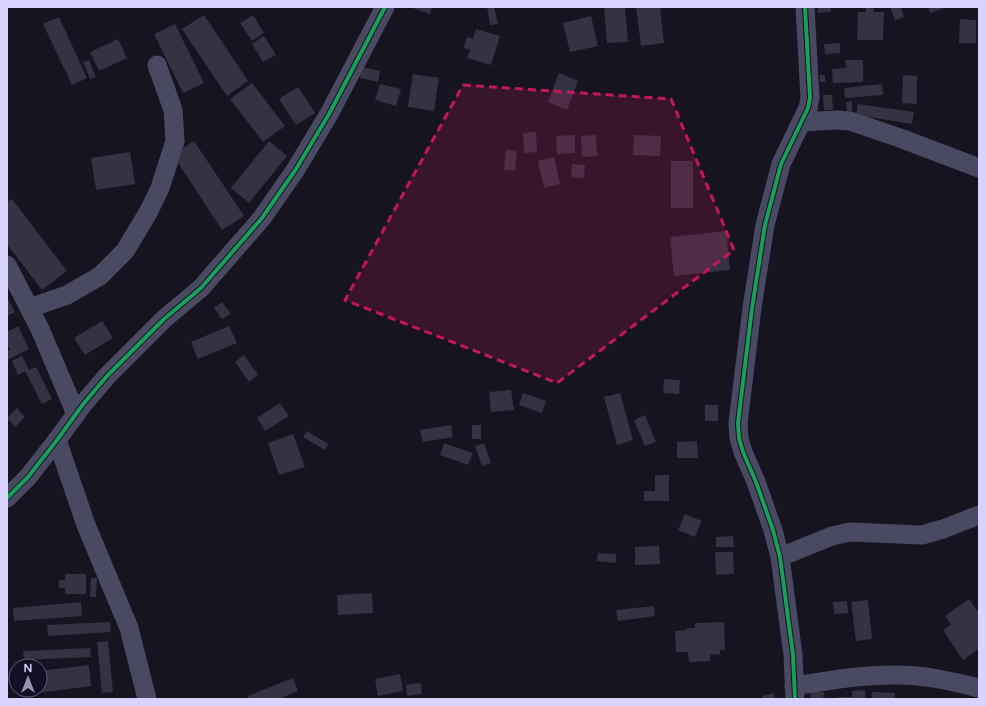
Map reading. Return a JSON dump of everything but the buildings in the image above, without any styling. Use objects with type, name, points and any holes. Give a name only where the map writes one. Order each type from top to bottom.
[{"type":"street","points":[[7,498],[28,477],[107,376],[164,319],[201,288],[262,218],[296,169],[329,114],[385,7]]},
{"type":"street","points":[[805,7],[810,98],[808,108],[781,164],[765,225],[752,308],[738,423],[739,438],[743,452],[756,482],[773,530],[780,557],[793,655],[795,692],[864,677],[892,675],[922,676],[979,688]]},
{"type":"street","points":[[30,308],[67,295],[100,276],[125,251],[149,211],[160,188],[175,141],[173,110],[157,65]]},
{"type":"street","points":[[801,122],[837,120],[850,121],[979,168]]},
{"type":"street","points":[[7,265],[40,329],[76,414]]},
{"type":"street","points":[[57,440],[86,525],[129,628],[147,699]]},
{"type":"street","points":[[780,557],[813,542],[844,533],[857,532],[922,535],[943,529],[979,515]]},
{"type":"highlighted area","points":[[463,85],[671,99],[734,250],[557,383],[345,300]]},
{"type":"cycle path","points":[[7,498],[28,477],[84,403],[107,376],[164,319],[201,288],[262,218],[296,169],[329,114],[385,7]]},
{"type":"cycle path","points":[[795,699],[793,655],[780,557],[773,530],[756,482],[743,452],[739,438],[738,423],[752,308],[765,225],[781,164],[808,108],[810,98],[805,7]]}]
